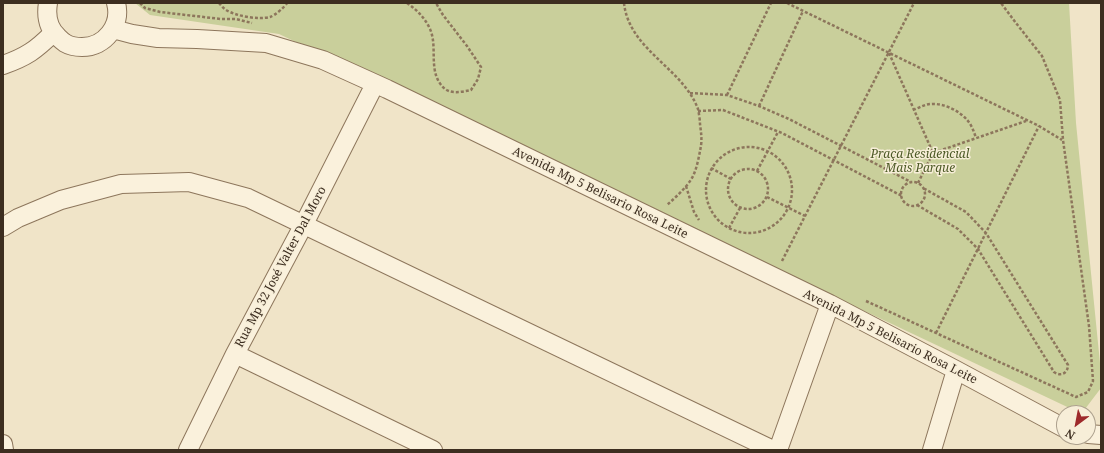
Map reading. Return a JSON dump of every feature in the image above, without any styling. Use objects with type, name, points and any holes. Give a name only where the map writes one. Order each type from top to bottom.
[{"type":"street","points":[[48,3],[47,15],[53,33],[65,43],[76,47],[88,47],[99,44],[107,37],[113,29],[117,19],[116,3]]},
{"type":"street","name":"Avenida Mp 5 Belisario Rosa Leite","points":[[113,29],[158,38],[266,43],[323,60],[830,304],[1056,424]]},
{"type":"street","points":[[11,63],[33,52],[53,33]]},
{"type":"street","name":"Rua Mp 32 José Valter Dal Moro","points":[[188,450],[235,354],[304,224],[375,84]]},
{"type":"street","points":[[3,227],[18,218],[61,200],[121,184],[189,182],[248,198],[774,450]]},
{"type":"street","points":[[778,450],[830,304]]},
{"type":"street","points":[[235,354],[433,450]]},
{"type":"street","points":[[932,450],[956,370]]},
{"type":"street","points":[[3,444],[4,450]]},
{"type":"path","points":[[219,3],[224,9],[235,14],[258,17],[271,17],[287,3]]},
{"type":"path","points":[[407,3],[419,11],[430,29],[433,45],[434,67],[437,80],[444,89],[451,92],[471,90],[478,79],[481,67],[436,3]]},
{"type":"path","points":[[624,3],[624,9],[632,28],[640,40],[655,57],[670,70],[690,93],[698,111],[702,137],[699,160],[692,178],[679,194],[664,208]]},
{"type":"path","points":[[727,95],[771,3]]},
{"type":"path","points":[[787,3],[1026,120],[1063,140]]},
{"type":"path","points":[[782,262],[914,3]]},
{"type":"path","points":[[1002,3],[1042,56],[1060,100],[1063,140],[1089,326],[1093,381],[1088,392],[1076,397],[936,333],[1038,126]]},
{"type":"path","points":[[759,106],[803,11]]},
{"type":"path","points":[[888,52],[933,154]]},
{"type":"path","points":[[690,93],[727,95],[759,106],[789,119],[911,182],[918,183],[923,188],[966,212],[986,233],[1068,365],[1068,370],[1064,374],[1054,372],[978,249],[958,229],[917,205]]},
{"type":"path","points":[[913,110],[930,104],[943,105],[956,111],[967,120],[974,131],[976,138]]},
{"type":"path","points":[[698,111],[723,110],[782,133],[902,196]]},
{"type":"path","points":[[918,183],[933,154],[1026,120]]},
{"type":"path","points":[[757,171],[778,132]]},
{"type":"path","points":[[742,146],[756,147],[768,151],[785,165],[790,175],[792,197],[788,208],[782,218],[774,226],[763,231],[752,233],[740,232],[729,228],[718,220],[710,209],[706,196],[706,182],[710,168],[729,150],[742,146]]},
{"type":"path","points":[[710,168],[731,179]]},
{"type":"path","points":[[745,169],[757,171],[766,179],[769,191],[768,197],[761,206],[751,210],[740,208],[730,199],[728,185],[734,174],[740,171],[745,169]]},
{"type":"path","points":[[911,182],[903,187],[902,196],[904,201],[908,204],[912,206],[921,202],[925,193],[923,188]]},
{"type":"path","points":[[686,185],[694,212],[703,226]]},
{"type":"path","points":[[768,197],[805,216]]},
{"type":"path","points":[[729,228],[740,208]]},
{"type":"green space","name":"Praça Residencial Mais Parque","points":[[135,3],[1069,3],[1076,123],[1101,373],[1101,388],[1088,405],[1063,405],[279,34],[150,15]]}]
